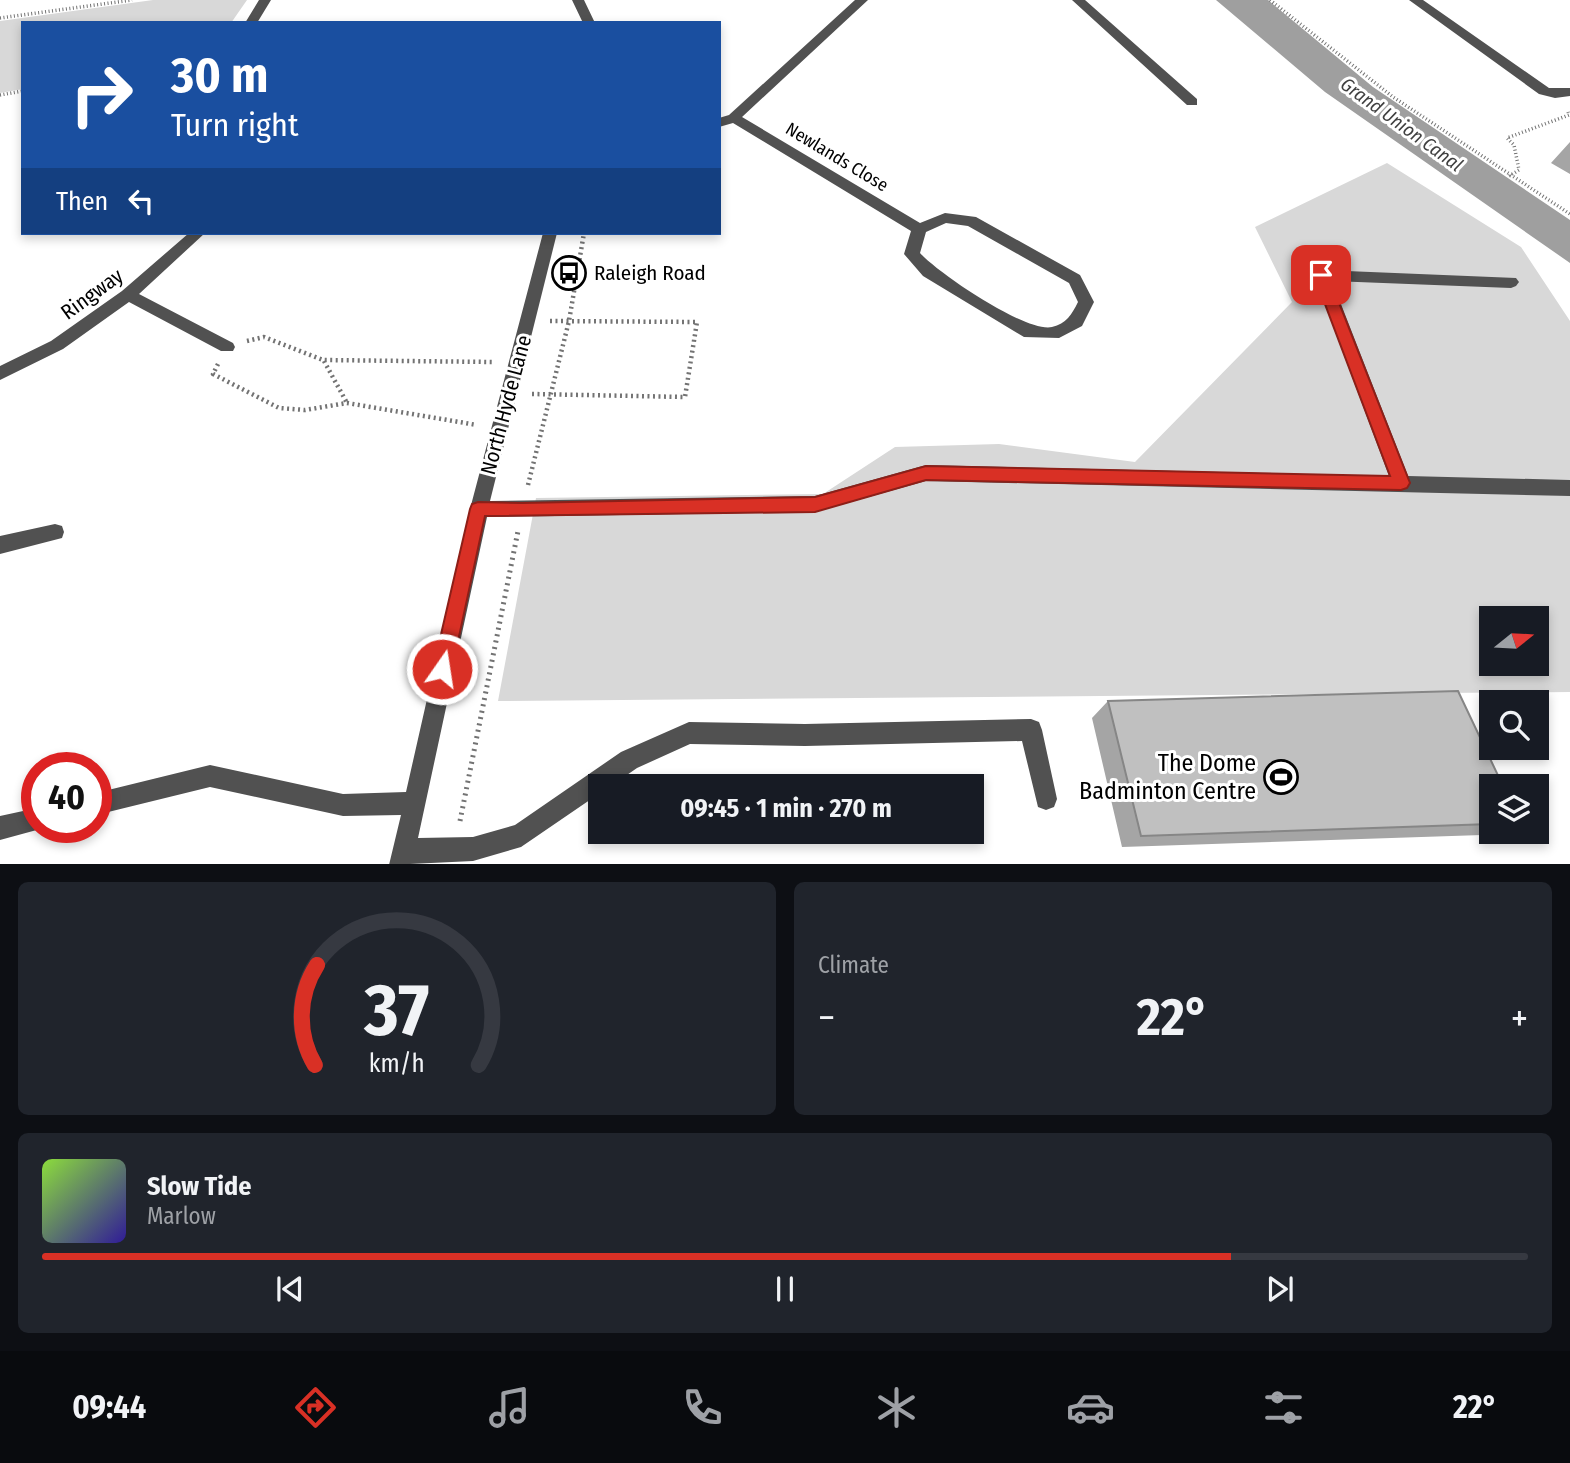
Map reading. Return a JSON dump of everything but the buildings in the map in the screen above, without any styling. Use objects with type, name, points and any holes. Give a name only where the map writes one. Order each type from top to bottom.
[{"type":"street","points":[[252,21],[265,0]]},
{"type":"street","points":[[578,0],[588,21]]},
{"type":"street","points":[[721,122],[734,118],[862,0]]},
{"type":"street","points":[[1078,0],[1192,102]]},
{"type":"street","points":[[1415,0],[1545,90],[1564,96]]},
{"type":"street","name":"Newlands Close","points":[[734,118],[919,229]]},
{"type":"street","points":[[944,218],[971,220],[1075,279],[1086,302],[1076,322],[1054,334],[1024,331],[928,272],[912,254],[919,229],[944,218]]},
{"type":"street","name":"Ringway","points":[[0,373],[57,345],[128,295],[196,235]]},
{"type":"street","name":"North Hyde Lane","points":[[402,857],[478,509],[549,235]]},
{"type":"street","points":[[1401,483],[1321,275],[1511,282]]},
{"type":"street","points":[[128,295],[227,346]]},
{"type":"street","points":[[478,509],[815,504],[926,473],[1570,488]]},
{"type":"street","points":[[0,545],[55,532]]},
{"type":"street","points":[[402,857],[473,849],[521,835],[629,760],[689,733],[805,736],[1031,730],[1046,799]]},
{"type":"street","points":[[112,800],[210,776],[343,805],[412,803]]},
{"type":"street","points":[[0,828],[21,823]]},
{"type":"path","points":[[0,18],[132,0]]},
{"type":"path","points":[[1270,0],[1393,97],[1570,214]]},
{"type":"path","points":[[0,95],[21,91]]},
{"type":"path","points":[[1509,176],[1519,170],[1514,145],[1507,138],[1569,116],[1564,96]]},
{"type":"path","name":"North Hyde Lane","points":[[528,486],[569,321],[584,235]]},
{"type":"path","points":[[509,394],[685,397],[697,322],[528,320]]},
{"type":"path","points":[[499,429],[347,403],[305,410],[279,408],[213,374],[227,346],[264,337],[323,360],[517,362]]},
{"type":"path","points":[[323,360],[347,403]]},
{"type":"path","points":[[459,825],[520,523]]},
{"type":"shaded area","points":[[153,0],[247,0],[232,21],[21,21],[21,89],[0,93],[0,21]]},
{"type":"shaded area","points":[[1387,163],[1521,247],[1570,321],[1570,692],[1479,690],[1479,693],[498,701],[536,498],[823,494],[895,447],[999,444],[1135,462],[1292,302],[1255,227]]},
{"type":"water","name":"Grand Union Canal","points":[[1216,0],[1268,0],[1373,87],[1570,220],[1570,263],[1325,92]]},
{"type":"place","name":"Raleigh Road","points":[[569,273]]},
{"type":"place","name":"The Dome Badminton Centre","points":[[1281,777]]},
{"type":"route","points":[[442,669],[478,509],[815,504],[926,473],[1401,483],[1321,275]]}]
